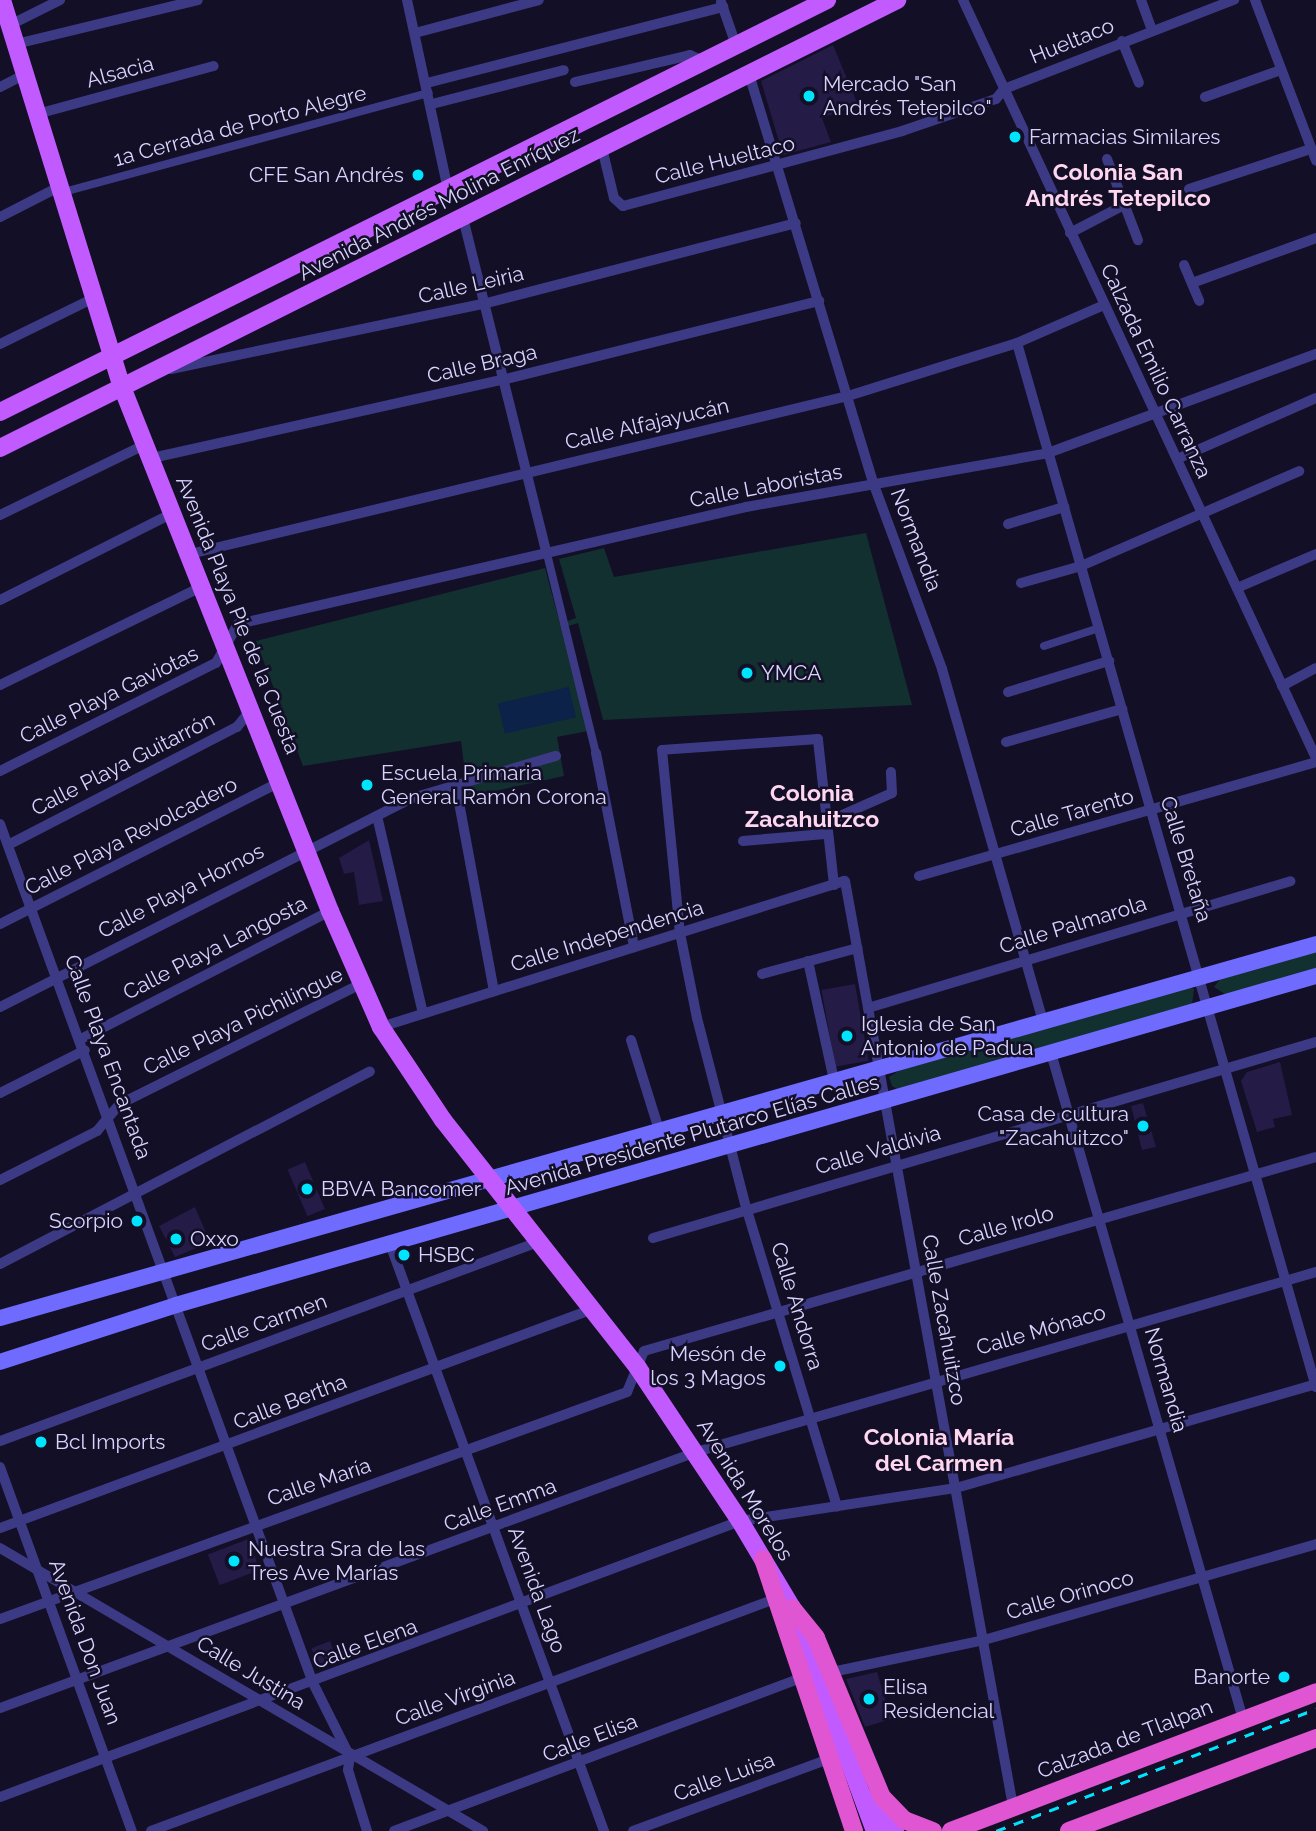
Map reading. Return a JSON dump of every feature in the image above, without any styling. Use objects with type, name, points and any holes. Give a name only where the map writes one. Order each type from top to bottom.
[{"type":"highway","points":[[763,1559],[772,1600],[854,1831]]},
{"type":"highway","points":[[792,1608],[810,1627],[832,1672],[882,1797],[904,1820],[933,1831]]},
{"type":"highway","name":"Calzada de Tlalpan","points":[[951,1831],[1316,1692]]},
{"type":"highway","points":[[1069,1831],[1100,1826],[1316,1738]]},
{"type":"main road","name":"Avenida Playa Pie de la Cuesta","points":[[3,0],[92,299],[122,387],[330,911],[381,1027],[443,1120],[515,1208]]},
{"type":"main road","name":"Avenida Andrés Molina Enríquez","points":[[0,412],[827,0]]},
{"type":"main road","name":"Avenida Andrés Molina Enríquez","points":[[0,448],[897,0]]},
{"type":"main road","name":"Avenida Presidente Plutarco Elías Calles","points":[[0,1318],[835,1085],[1043,1021],[1316,944]]},
{"type":"main road","name":"Avenida Presidente Plutarco Elías Calles","points":[[0,1362],[176,1305],[1316,976]]},
{"type":"main road","name":"Avenida Morelos","points":[[515,1208],[638,1368],[696,1452],[792,1608],[875,1831]]},
{"type":"main road","points":[[863,1793],[895,1831]]},
{"type":"street","points":[[10,25],[60,0]]},
{"type":"street","points":[[16,44],[198,0]]},
{"type":"street","points":[[407,0],[448,189]]},
{"type":"street","points":[[415,33],[539,0]]},
{"type":"street","name":"Calzada Emilio Carranza","points":[[963,0],[1316,760]]},
{"type":"street","points":[[1141,0],[1152,30]]},
{"type":"street","name":"Hueltaco","points":[[1004,89],[1122,41],[1234,0]]},
{"type":"street","points":[[1255,0],[1316,161]]},
{"type":"street","points":[[429,93],[722,3],[736,45]]},
{"type":"street","points":[[1122,41],[1139,83]]},
{"type":"street","points":[[575,82],[690,55],[705,61]]},
{"type":"street","name":"Alsacia","points":[[37,114],[214,66]]},
{"type":"street","points":[[429,93],[564,70]]},
{"type":"street","points":[[1205,97],[1282,70]]},
{"type":"street","points":[[0,87],[25,74]]},
{"type":"street","name":"Normandia","points":[[749,74],[874,485],[942,669],[1043,1021]]},
{"type":"street","name":"Calle Hueltaco","points":[[602,148],[614,198],[623,206],[778,167],[996,99],[1004,89]]},
{"type":"street","name":"1a Cerrada de Porto Alegre","points":[[60,190],[429,93]]},
{"type":"street","points":[[1189,189],[1311,149]]},
{"type":"street","points":[[1107,159],[1122,206],[1138,240]]},
{"type":"street","points":[[0,217],[60,190]]},
{"type":"street","points":[[1070,233],[1122,206]]},
{"type":"street","points":[[463,218],[596,753],[634,947]]},
{"type":"street","name":"Calle Leiria","points":[[151,373],[483,304],[796,223]]},
{"type":"street","points":[[1192,283],[1316,238]]},
{"type":"street","points":[[1184,265],[1199,301]]},
{"type":"street","points":[[0,344],[92,299]]},
{"type":"street","name":"Calle Braga","points":[[0,515],[149,451],[502,380],[819,301]]},
{"type":"street","name":"Calle Alfajayucán","points":[[190,554],[848,396],[1017,343],[1104,305]]},
{"type":"street","name":"Calle Bretaña","points":[[1017,343],[1151,810],[1202,977],[1316,1385]]},
{"type":"street","name":"Calle Laboristas","points":[[226,645],[238,624],[746,507],[1048,453],[1154,411],[1316,354]]},
{"type":"street","points":[[1177,459],[1316,398]]},
{"type":"street","points":[[1021,583],[1080,566],[1203,515],[1299,471]]},
{"type":"street","points":[[1008,524],[1064,507]]},
{"type":"street","points":[[0,600],[173,513]]},
{"type":"street","points":[[1237,588],[1316,554]]},
{"type":"street","points":[[0,685],[203,586]]},
{"type":"street","points":[[1044,646],[1099,628]]},
{"type":"street","name":"Calle Playa Gaviotas","points":[[0,771],[216,663],[226,645]]},
{"type":"street","points":[[1008,692],[1109,661]]},
{"type":"street","points":[[1282,686],[1316,668]]},
{"type":"street","points":[[1006,742],[1122,709]]},
{"type":"street","name":"Calle Playa Guitarrón","points":[[8,845],[237,727],[251,710]]},
{"type":"street","name":"Calle Zacahuitzco","points":[[662,750],[818,739],[824,829],[858,948],[1013,1806]]},
{"type":"street","name":"Calle Andorra","points":[[662,750],[680,933],[746,1208],[780,1312],[837,1507]]},
{"type":"street","name":"Calle Playa Hornos","points":[[0,1007],[305,848],[455,781],[556,756]]},
{"type":"street","name":"Calle Tarento","points":[[919,876],[1316,760]]},
{"type":"street","points":[[743,841],[824,829],[892,793],[891,772]]},
{"type":"street","points":[[455,781],[494,991]]},
{"type":"street","name":"Calle Playa Revolcadero","points":[[0,924],[280,782]]},
{"type":"street","points":[[377,816],[423,1014]]},
{"type":"street","name":"Calle Playa Encantada","points":[[0,824],[59,976],[313,1683],[350,1757],[348,1770],[367,1831]]},
{"type":"street","name":"Calle Palmarola","points":[[868,1008],[1290,881]]},
{"type":"street","name":"Calle Independencia","points":[[381,1027],[839,883]]},
{"type":"street","name":"Calle Playa Langosta","points":[[0,1093],[83,1044],[330,911]]},
{"type":"street","points":[[762,974],[858,948]]},
{"type":"street","points":[[808,961],[835,1085]]},
{"type":"street","name":"Calle Playa Pichilingue","points":[[0,1180],[97,1131],[120,1104],[361,984]]},
{"type":"street","points":[[631,1040],[660,1133]]},
{"type":"street","name":"Calle Valdivia","points":[[653,1238],[746,1208],[1071,1116],[1316,1042]]},
{"type":"street","name":"Normandia","points":[[1051,1053],[1243,1719]]},
{"type":"street","points":[[0,1264],[370,1071]]},
{"type":"street","name":"Calle Irolo","points":[[638,1368],[643,1351],[1316,1157]]},
{"type":"street","name":"Calle Carmen","points":[[0,1441],[541,1241]]},
{"type":"street","name":"Avenida Lago","points":[[390,1244],[604,1831]]},
{"type":"street","name":"Calle Mónaco","points":[[696,1452],[935,1379],[1316,1272]]},
{"type":"street","name":"Calle Bertha","points":[[0,1528],[593,1309]]},
{"type":"street","name":"Calle María","points":[[0,1619],[256,1524],[466,1452],[627,1392],[638,1368]]},
{"type":"street","name":"Calle Elena","points":[[0,1797],[522,1606],[740,1521],[956,1488],[1316,1385]]},
{"type":"street","name":"Calle Emma","points":[[0,1708],[696,1452]]},
{"type":"street","name":"Avenida Don Juan","points":[[0,1467],[80,1680],[132,1831]]},
{"type":"street","name":"Calle Orinoco","points":[[832,1672],[984,1640],[1316,1544]]},
{"type":"street","name":"Calle Justina","points":[[0,1548],[170,1646],[350,1757],[483,1831]]},
{"type":"street","name":"Calle Virginia","points":[[151,1831],[772,1600]]},
{"type":"street","name":"Calle Elisa","points":[[394,1831],[799,1679]]},
{"type":"street","name":"Calle Luisa","points":[[633,1831],[829,1759]]},
{"type":"green space","name":"YMCA","points":[[866,533],[912,705],[603,720],[578,623],[562,628],[588,731],[557,737],[564,776],[468,797],[461,741],[303,766],[256,641],[545,568],[560,624],[576,618],[559,559],[604,548],[614,577]]},
{"type":"green space","points":[[1316,949],[1316,970],[1228,996],[1214,987],[1221,978]]},
{"type":"green space","points":[[1188,987],[1194,989],[1192,1005],[898,1090],[892,1086],[889,1077],[900,1070]]},
{"type":"water","points":[[569,687],[576,717],[505,734],[498,703]]},
{"type":"building","name":"Mercado \"San Andrés Tetepilco\"","points":[[833,45],[858,105],[822,118],[831,142],[783,155],[761,81]]},
{"type":"building","points":[[369,840],[383,901],[359,905],[354,872],[344,874],[339,858]]},
{"type":"building","name":"Iglesia de San Antonio de Padua","points":[[855,984],[869,1061],[835,1067],[822,990]]},
{"type":"building","points":[[1280,1062],[1292,1115],[1273,1119],[1275,1127],[1257,1132],[1241,1081],[1247,1072]]},
{"type":"building","name":"Casa de cultura \"Zacahuitzco\"","points":[[1143,1103],[1156,1147],[1142,1150],[1131,1106]]},
{"type":"building","name":"BBVA Bancomer","points":[[305,1162],[325,1209],[307,1216],[288,1169]]},
{"type":"building","points":[[195,1207],[210,1242],[175,1257],[159,1226]]},
{"type":"building","name":"Nuestra Sra de las Tres Ave Marías","points":[[248,1539],[260,1570],[220,1585],[208,1554]]},
{"type":"building","points":[[330,1641],[338,1662],[319,1669],[311,1648]]},
{"type":"building","name":"Elisa Residencial","points":[[877,1672],[891,1719],[865,1727],[846,1679]]},
{"type":"railway","points":[[996,1831],[1316,1709]]},
{"type":"place","name":"Mercado \"San Andrés Tetepilco\"","points":[[809,96]]},
{"type":"place","name":"Farmacias Similares","points":[[1015,137]]},
{"type":"place","name":"CFE San Andrés","points":[[418,175]]},
{"type":"place","name":"YMCA","points":[[747,673]]},
{"type":"place","name":"Escuela Primaria General Ramón Corona","points":[[367,785]]},
{"type":"place","name":"Iglesia de San Antonio de Padua","points":[[847,1036]]},
{"type":"place","name":"Casa de cultura \"Zacahuitzco\"","points":[[1143,1126]]},
{"type":"place","name":"BBVA Bancomer","points":[[307,1189]]},
{"type":"place","name":"Scorpio","points":[[137,1221]]},
{"type":"place","name":"Oxxo","points":[[176,1239]]},
{"type":"place","name":"HSBC","points":[[404,1255]]},
{"type":"place","name":"Mesón de los 3 Magos","points":[[780,1366]]},
{"type":"place","name":"Bcl Imports","points":[[41,1442]]},
{"type":"place","name":"Nuestra Sra de las Tres Ave Marías","points":[[234,1561]]},
{"type":"place","name":"Banorte","points":[[1284,1677]]},
{"type":"place","name":"Elisa Residencial","points":[[869,1699]]},
{"type":"district","name":"Colonia San Andrés Tetepilco","points":[[1118,185]]},
{"type":"district","name":"Colonia Zacahuitzco","points":[[812,806]]},
{"type":"district","name":"Colonia María del Carmen","points":[[939,1450]]}]
